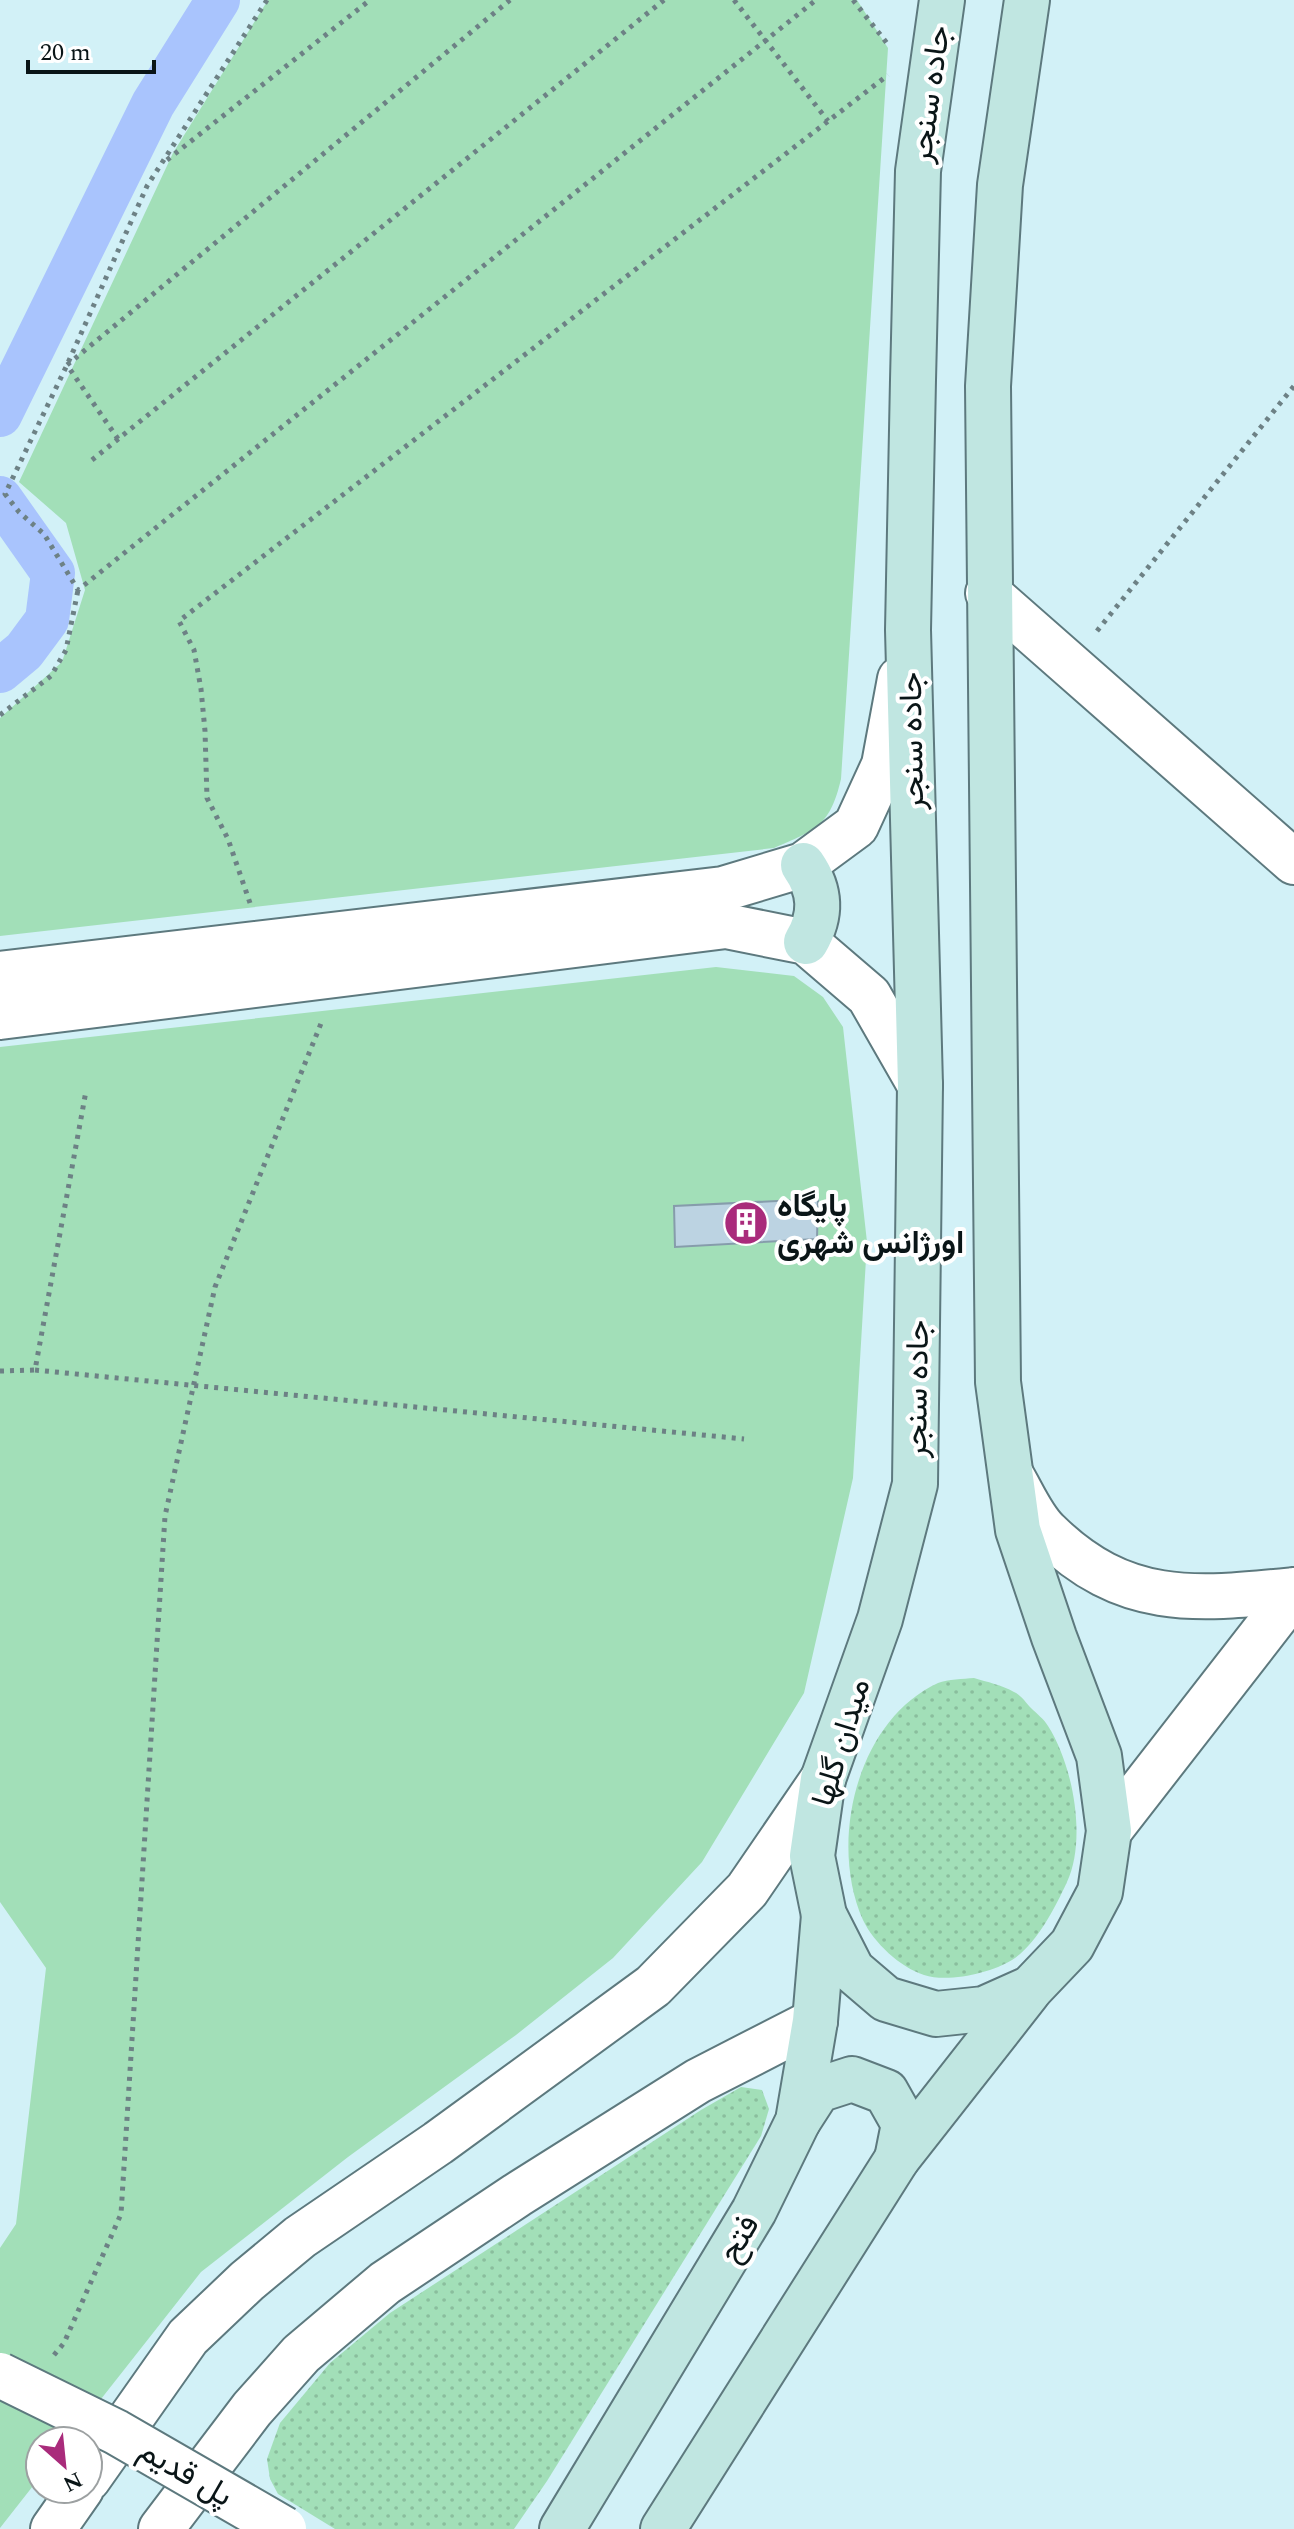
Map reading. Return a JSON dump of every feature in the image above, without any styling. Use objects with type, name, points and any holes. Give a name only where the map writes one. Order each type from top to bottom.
[{"type":"main road","points":[[1011,1475],[998,1382],[988,386],[1000,185],[1027,0]]},
{"type":"main road","name":"جاده سنجر","points":[[915,1484],[920,1085],[908,630],[918,171],[927,34]]},
{"type":"main road","points":[[803,865],[812,879],[818,903],[814,927],[806,942]]},
{"type":"main road","name":"میدان گلها","points":[[915,1484],[880,1619],[823,1779],[812,1856],[824,1915],[852,1970],[886,1999],[936,2014],[984,2009],[1031,1988],[1072,1945],[1100,1892],[1109,1831],[1099,1756],[1018,1530],[1011,1475]]},
{"type":"main road","name":"فتح","points":[[562,2529],[754,2211],[798,2121],[815,2021],[824,1915]]},
{"type":"main road","points":[[663,2529],[897,2159],[1031,1988]]},
{"type":"main road","points":[[798,2121],[818,2090],[852,2079],[863,2083],[886,2092],[904,2124],[897,2159]]},
{"type":"street","points":[[988,593],[1294,862]]},
{"type":"street","points":[[0,974],[723,889],[803,865],[856,826],[884,765],[908,630]]},
{"type":"street","points":[[0,1017],[726,926],[806,942],[869,996],[920,1085]]},
{"type":"street","points":[[1011,1475],[1045,1531],[1095,1572],[1155,1594],[1220,1597],[1294,1592]]},
{"type":"street","points":[[1109,1831],[1294,1592]]},
{"type":"street","points":[[104,2456],[188,2337],[247,2281],[300,2237],[438,2143],[653,1986],[747,1890],[823,1779]]},
{"type":"street","points":[[161,2529],[252,2409],[301,2354],[385,2283],[698,2081],[815,2021]]},
{"type":"street","name":"پل قدیم","points":[[0,2375],[116,2432],[284,2529]]},
{"type":"street","points":[[53,2529],[70,2505]]},
{"type":"path","points":[[78,590],[44,534],[19,512],[5,494],[147,186],[267,0]]},
{"type":"path","points":[[162,164],[370,0]]},
{"type":"path","points":[[67,365],[510,0]]},
{"type":"path","points":[[92,460],[664,0]]},
{"type":"path","points":[[734,0],[828,121]]},
{"type":"path","points":[[0,715],[51,676],[66,650],[78,590],[816,0]]},
{"type":"path","points":[[261,943],[248,894],[228,839],[207,798],[201,689],[194,650],[179,621],[828,121],[927,34],[853,0]]},
{"type":"path","points":[[67,365],[118,439]]},
{"type":"path","points":[[1069,665],[1294,386]]},
{"type":"path","points":[[46,2365],[64,2343],[121,2214],[165,1516],[215,1287],[341,975]]},
{"type":"path","points":[[35,1370],[86,1091]]},
{"type":"path","points":[[0,1371],[35,1370],[744,1439]]},
{"type":"green space","points":[[268,0],[857,0],[888,48],[841,779],[832,807],[811,831],[774,848],[0,936],[0,718],[62,662],[85,590],[66,523],[19,482],[173,153]]},
{"type":"green space","points":[[716,967],[794,976],[823,997],[843,1027],[867,1242],[853,1478],[804,1693],[702,1862],[613,1958],[516,2035],[348,2157],[201,2272],[81,2425],[24,2425],[24,2497],[0,2528],[0,2248],[16,2224],[46,1968],[0,1902],[0,1047]]},
{"type":"green space","points":[[974,1678],[1017,1693],[1048,1726],[1057,1742],[1070,1781],[1076,1845],[1073,1865],[1057,1903],[1037,1936],[1021,1953],[1003,1965],[981,1973],[934,1977],[915,1971],[897,1960],[874,1937],[863,1920],[853,1889],[849,1855],[850,1820],[857,1786],[869,1754],[887,1725],[910,1701],[938,1683]]},
{"type":"green space","points":[[741,2087],[762,2090],[769,2109],[761,2136],[514,2529],[335,2529],[278,2494],[270,2479],[267,2459],[280,2423],[330,2363],[390,2313]]},
{"type":"building","name":"پایگاه اورژانس شهری","points":[[818,1199],[817,1239],[675,1247],[674,1206]]},
{"type":"waterway","points":[[0,415],[153,104],[218,0]]},
{"type":"waterway","points":[[0,498],[53,573],[47,620],[24,651],[0,671]]},
{"type":"place","name":"پایگاه اورژانس شهری","points":[[746,1223]]}]
